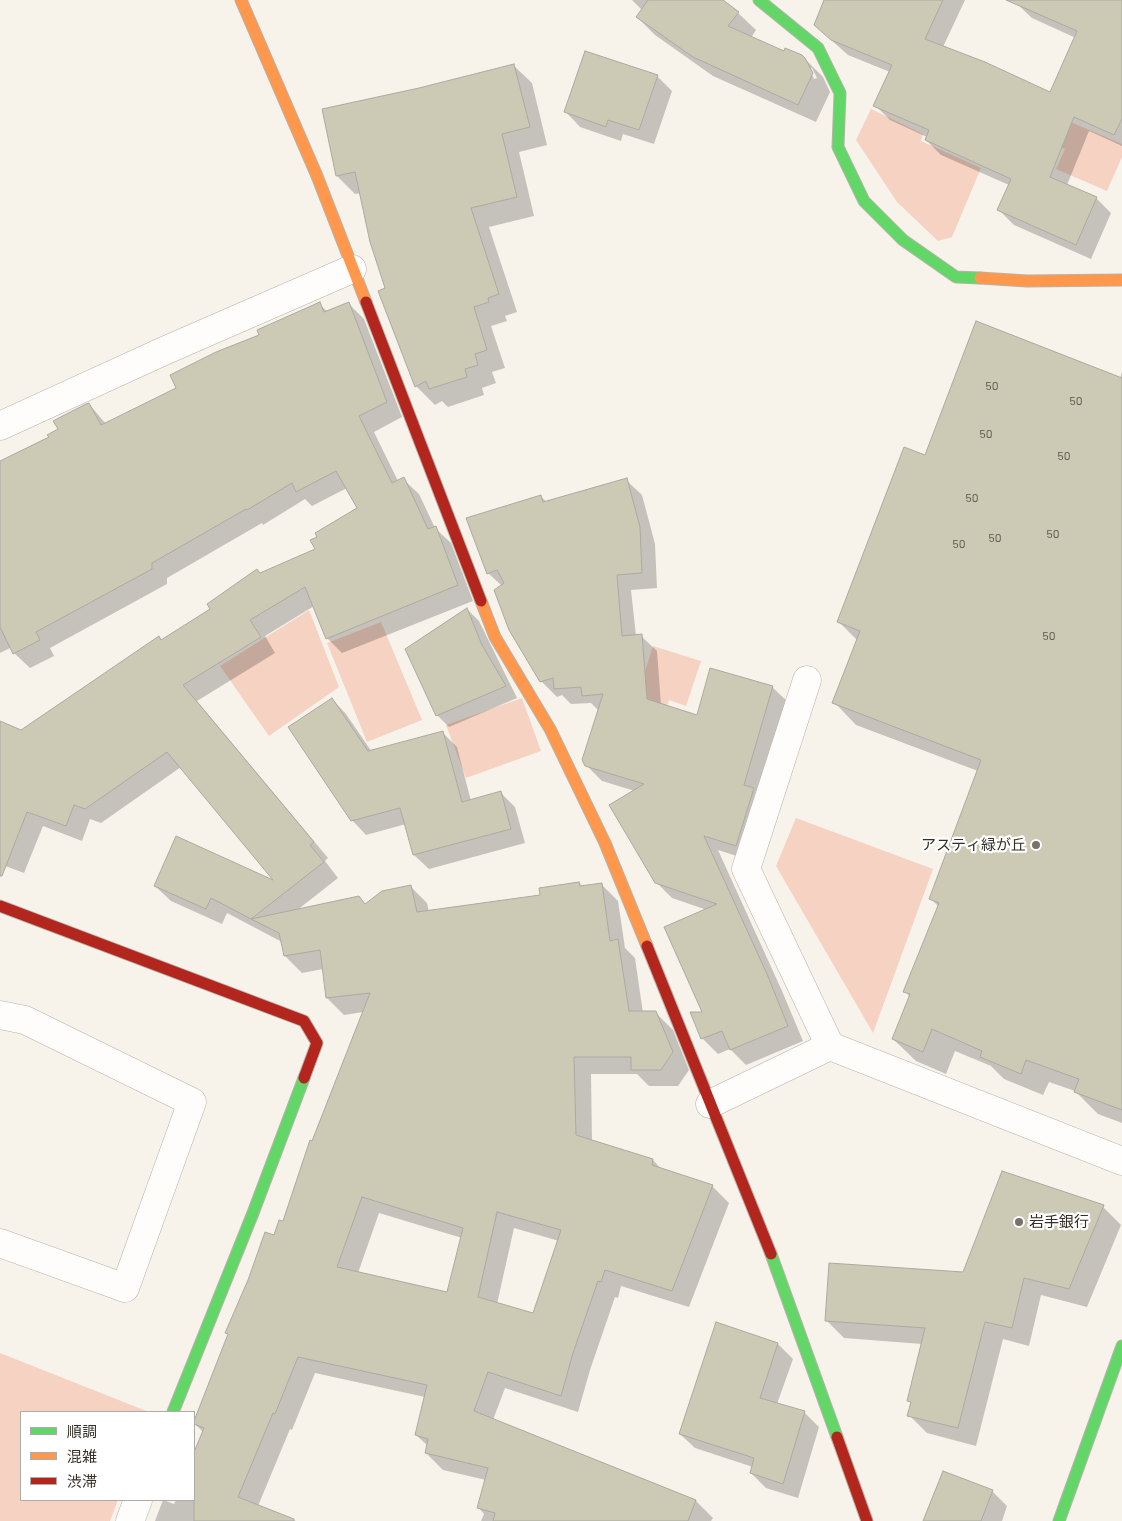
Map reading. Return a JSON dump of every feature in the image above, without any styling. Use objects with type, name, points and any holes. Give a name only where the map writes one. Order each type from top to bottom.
[{"type":"street","points":[[240,0],[317,176],[495,637],[550,729],[605,843],[781,1278],[867,1521]]},
{"type":"street","points":[[759,0],[818,48],[840,93],[838,147],[864,201],[903,240],[956,276],[1027,281],[1122,280]]},
{"type":"street","points":[[0,426],[352,269]]},
{"type":"street","points":[[806,680],[746,869],[830,1046],[1122,1161]]},
{"type":"street","points":[[0,906],[304,1022],[316,1043],[253,1213],[173,1411]]},
{"type":"street","points":[[0,1015],[24,1020],[192,1102],[125,1288],[0,1243]]},
{"type":"street","points":[[710,1104],[830,1046]]},
{"type":"street","points":[[1059,1521],[1122,1346]]},
{"type":"street","points":[[130,1521],[138,1501]]},
{"type":"shaded area","points":[[871,109],[923,134],[921,141],[981,168],[952,237],[938,241],[897,202],[856,140]]},
{"type":"shaded area","points":[[1052,114],[1122,144],[1122,157],[1107,191],[1056,169],[1065,149],[1041,138]]},
{"type":"shaded area","points":[[309,610],[339,687],[269,736],[220,666]]},
{"type":"shaded area","points":[[381,622],[422,720],[367,742],[327,643]]},
{"type":"shaded area","points":[[653,646],[701,661],[686,706],[669,700],[661,725],[631,715]]},
{"type":"shaded area","points":[[522,698],[541,751],[466,778],[446,725]]},
{"type":"shaded area","points":[[796,818],[933,869],[873,1033],[776,866]]},
{"type":"shaded area","points":[[0,1353],[146,1411],[20,1411],[20,1501],[118,1501],[110,1521],[0,1521]]},
{"type":"building","points":[[648,0],[723,0],[739,12],[728,26],[784,51],[785,48],[802,55],[813,73],[798,105],[693,57],[636,17]]},
{"type":"building","points":[[824,0],[943,0],[925,39],[985,62],[1050,92],[1077,31],[1006,0],[1122,0],[1122,119],[1114,135],[1074,117],[1050,177],[1097,197],[1076,245],[997,210],[1011,179],[925,140],[929,130],[873,106],[892,65],[831,40],[814,25]]},
{"type":"building","points":[[585,51],[658,75],[639,130],[608,120],[606,127],[564,112]]},
{"type":"building","points":[[514,64],[530,127],[502,134],[517,197],[471,208],[499,294],[488,298],[489,302],[474,307],[487,350],[475,354],[478,365],[465,369],[467,377],[429,389],[426,381],[415,387],[378,291],[385,288],[370,242],[355,172],[336,176],[322,109],[419,88]]},
{"type":"building","points":[[320,302],[324,312],[349,302],[387,402],[359,416],[392,483],[404,477],[428,529],[436,526],[458,585],[326,639],[305,587],[250,620],[261,637],[183,685],[314,842],[310,845],[324,862],[251,919],[211,898],[206,909],[154,886],[176,836],[273,880],[167,752],[85,809],[74,805],[66,826],[27,812],[2,876],[0,876],[0,721],[21,730],[159,636],[161,640],[210,609],[207,604],[257,569],[260,573],[315,549],[310,540],[317,537],[315,533],[357,508],[336,471],[296,492],[292,483],[152,563],[152,569],[36,632],[40,640],[13,654],[0,627],[0,461],[49,437],[47,435],[58,429],[53,421],[86,404],[89,403],[101,425],[176,388],[170,375],[216,352],[259,335],[257,330]]},
{"type":"building","points":[[976,321],[1122,378],[1122,1110],[1074,1092],[1079,1079],[1026,1060],[1021,1074],[980,1057],[982,1051],[932,1029],[923,1052],[892,1039],[910,994],[903,992],[939,903],[929,899],[981,760],[832,703],[860,631],[837,622],[904,447],[925,455]]},
{"type":"building","points":[[627,478],[640,527],[642,573],[617,575],[622,636],[642,634],[647,699],[697,715],[710,668],[773,686],[744,785],[754,788],[736,846],[704,836],[767,974],[788,1026],[730,1050],[722,1031],[701,1039],[690,1012],[702,1012],[664,927],[717,904],[655,883],[609,805],[644,784],[585,766],[582,760],[603,694],[582,696],[581,687],[554,689],[553,678],[540,682],[509,630],[494,590],[504,583],[497,570],[487,574],[466,518],[541,495],[543,502]]},
{"type":"building","points":[[467,608],[482,645],[506,686],[436,716],[405,649]]},
{"type":"building","points":[[332,698],[368,751],[443,731],[462,802],[501,791],[511,829],[413,855],[400,808],[351,821],[288,727]]},
{"type":"building","points":[[579,882],[580,886],[602,883],[610,941],[618,939],[629,1011],[656,1011],[673,1052],[661,1070],[631,1070],[631,1057],[574,1057],[576,1135],[653,1159],[652,1165],[713,1185],[672,1291],[605,1270],[601,1282],[598,1281],[573,1353],[561,1396],[488,1372],[474,1411],[696,1500],[688,1521],[493,1521],[495,1513],[477,1508],[488,1468],[425,1453],[428,1439],[415,1435],[427,1385],[298,1357],[238,1497],[294,1519],[294,1521],[194,1521],[195,1450],[204,1428],[195,1424],[195,1418],[228,1334],[225,1333],[248,1280],[265,1232],[274,1235],[279,1220],[283,1221],[310,1140],[312,1141],[370,993],[326,998],[320,950],[284,956],[279,933],[251,919],[359,896],[365,904],[382,891],[411,885],[417,912],[540,895],[539,888]],"holes":[[[362,1197],[463,1228],[447,1292],[337,1267]],[[497,1212],[561,1230],[533,1313],[478,1297]]]},
{"type":"building","points":[[1002,1171],[1104,1205],[1069,1289],[1024,1278],[1012,1328],[985,1322],[958,1428],[907,1416],[911,1402],[907,1401],[925,1328],[825,1321],[829,1263],[963,1272]]},
{"type":"building","points":[[716,1322],[778,1343],[760,1398],[805,1411],[783,1484],[750,1473],[754,1458],[679,1434]]},
{"type":"building","points":[[943,1471],[993,1490],[981,1521],[923,1521]]},
{"type":"traffic: fast","points":[[759,0],[818,48],[840,93],[838,147],[864,201],[903,240],[956,277],[980,278]]},
{"type":"traffic: fast","points":[[173,1411],[253,1213],[304,1078]]},
{"type":"traffic: fast","points":[[771,1254],[837,1437]]},
{"type":"traffic: fast","points":[[1059,1521],[1122,1346]]},
{"type":"traffic: slow","points":[[241,0],[317,176],[366,302]]},
{"type":"traffic: slow","points":[[980,278],[1027,281],[1122,280]]},
{"type":"traffic: slow","points":[[481,601],[495,637],[550,729],[605,843],[647,946]]},
{"type":"traffic: jam","points":[[366,302],[481,601]]},
{"type":"traffic: jam","points":[[0,906],[304,1021],[317,1043],[304,1078]]},
{"type":"traffic: jam","points":[[647,946],[771,1254]]},
{"type":"traffic: jam","points":[[837,1437],[867,1521]]},
{"type":"place","name":"アスティ緑が丘","points":[[1036,845]]},
{"type":"place","name":"岩手銀行","points":[[1019,1222]]}]
